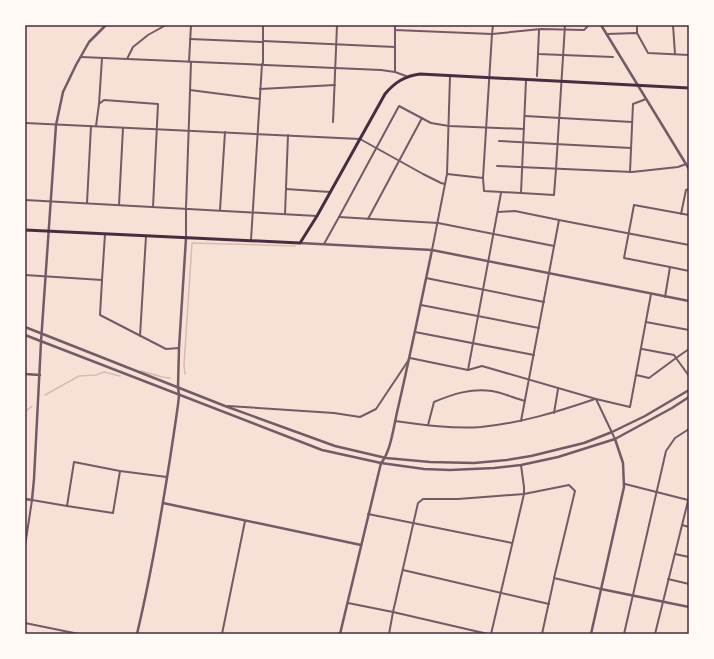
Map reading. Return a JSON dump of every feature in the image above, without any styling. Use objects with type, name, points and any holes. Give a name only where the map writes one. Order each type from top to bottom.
[{"type":"main road","points":[[25,230],[300,243],[317,216],[385,94],[390,88],[406,76],[420,74],[640,87],[689,88]]},
{"type":"street","points":[[25,546],[32,500],[56,125],[63,92],[80,57],[89,42],[106,25]]},
{"type":"street","points":[[127,59],[133,47],[148,35],[166,25]]},
{"type":"street","points":[[137,634],[148,588],[163,503],[179,395],[179,348],[186,238],[191,25]]},
{"type":"street","points":[[251,240],[260,88],[263,63],[264,25]]},
{"type":"street","points":[[334,122],[337,25]]},
{"type":"street","points":[[395,25],[395,72]]},
{"type":"street","points":[[493,25],[484,191],[554,195],[565,25]]},
{"type":"street","points":[[395,30],[492,34],[539,29],[584,30],[589,25]]},
{"type":"street","points":[[601,25],[689,169]]},
{"type":"street","points":[[637,25],[637,33],[648,53],[689,55]]},
{"type":"street","points":[[673,25],[675,54]]},
{"type":"street","points":[[537,76],[539,29]]},
{"type":"street","points":[[607,34],[637,33]]},
{"type":"street","points":[[190,39],[395,47]]},
{"type":"street","points":[[538,54],[614,57]]},
{"type":"street","points":[[80,57],[381,70],[395,72],[406,76]]},
{"type":"street","points":[[96,126],[102,58]]},
{"type":"street","points":[[340,634],[381,463],[386,458],[395,421],[410,358],[438,223],[447,174],[450,76]]},
{"type":"street","points":[[521,193],[526,80]]},
{"type":"street","points":[[260,88],[335,85]]},
{"type":"street","points":[[190,90],[260,99]]},
{"type":"street","points":[[630,172],[633,104],[646,98]]},
{"type":"street","points":[[99,104],[104,100],[158,104],[153,207]]},
{"type":"street","points":[[323,245],[399,106],[431,123],[449,126],[524,129]]},
{"type":"street","points":[[524,116],[632,122]]},
{"type":"street","points":[[368,219],[422,118]]},
{"type":"street","points":[[25,123],[360,139],[423,174],[445,184]]},
{"type":"street","points":[[87,203],[91,126]]},
{"type":"street","points":[[119,205],[123,128]]},
{"type":"street","points":[[220,210],[225,132]]},
{"type":"street","points":[[285,214],[288,135]]},
{"type":"street","points":[[499,141],[631,148]]},
{"type":"street","points":[[497,166],[630,172],[664,170],[686,164],[689,160]]},
{"type":"street","points":[[447,174],[484,178]]},
{"type":"street","points":[[286,189],[330,192]]},
{"type":"street","points":[[681,214],[686,190],[689,189]]},
{"type":"street","points":[[468,370],[501,193]]},
{"type":"street","points":[[25,200],[317,216]]},
{"type":"street","points":[[689,215],[634,205],[624,258],[689,271]]},
{"type":"street","points":[[498,212],[515,211],[689,245]]},
{"type":"street","points":[[339,217],[438,223],[554,246]]},
{"type":"street","points":[[521,421],[560,220]]},
{"type":"street","points":[[105,234],[100,315],[166,349],[179,348]]},
{"type":"street","points":[[140,336],[146,236]]},
{"type":"street","points":[[300,243],[432,250],[689,302]]},
{"type":"street","points":[[665,297],[670,267]]},
{"type":"street","points":[[25,275],[102,280]]},
{"type":"street","points":[[426,278],[544,302]]},
{"type":"street","points":[[410,358],[468,370],[482,366],[596,399],[630,407],[642,349],[651,294]]},
{"type":"street","points":[[421,305],[539,328]]},
{"type":"street","points":[[646,322],[689,330]]},
{"type":"street","points":[[25,327],[306,437],[344,450],[386,458],[430,462],[474,463],[531,456],[584,443],[612,432],[652,412],[689,390]]},
{"type":"street","points":[[415,332],[534,355]]},
{"type":"street","points":[[25,335],[322,450],[381,463],[450,470],[521,465],[558,457],[615,439],[659,416],[689,397]]},
{"type":"street","points":[[642,349],[674,355],[689,376]]},
{"type":"street","points":[[636,375],[649,378],[689,349]]},
{"type":"street","points":[[225,406],[360,417],[376,409],[410,358]]},
{"type":"street","points":[[25,374],[40,374]]},
{"type":"street","points":[[554,413],[558,388]]},
{"type":"street","points":[[428,425],[434,402],[454,394],[477,389],[493,391],[525,401]]},
{"type":"street","points":[[395,421],[428,425],[481,427],[521,421],[554,413],[596,399]]},
{"type":"street","points":[[591,634],[625,484],[623,463],[615,439],[596,399]]},
{"type":"street","points":[[624,634],[666,451],[675,438],[689,429]]},
{"type":"street","points":[[67,506],[74,462],[120,471],[167,477]]},
{"type":"street","points":[[348,603],[489,634],[524,494],[521,465]]},
{"type":"street","points":[[25,499],[113,513],[120,471]]},
{"type":"street","points":[[625,484],[688,500]]},
{"type":"street","points":[[389,634],[418,503],[424,499],[458,499],[524,494],[569,485],[575,491],[542,634]]},
{"type":"street","points":[[656,634],[689,496]]},
{"type":"street","points":[[163,503],[361,545]]},
{"type":"street","points":[[368,514],[512,543]]},
{"type":"street","points":[[222,634],[245,521]]},
{"type":"street","points":[[682,525],[689,527]]},
{"type":"street","points":[[675,554],[689,557]]},
{"type":"street","points":[[403,570],[549,604]]},
{"type":"street","points":[[554,578],[689,607]]},
{"type":"street","points":[[668,579],[689,584]]},
{"type":"street","points":[[25,623],[79,634]]},
{"type":"waterway","points":[[185,374],[184,365],[192,243],[295,246]]},
{"type":"waterway","points":[[141,371],[170,378]]},
{"type":"waterway","points":[[45,395],[79,376],[96,375],[104,372],[120,376]]},
{"type":"waterway","points":[[25,412],[32,406]]}]
